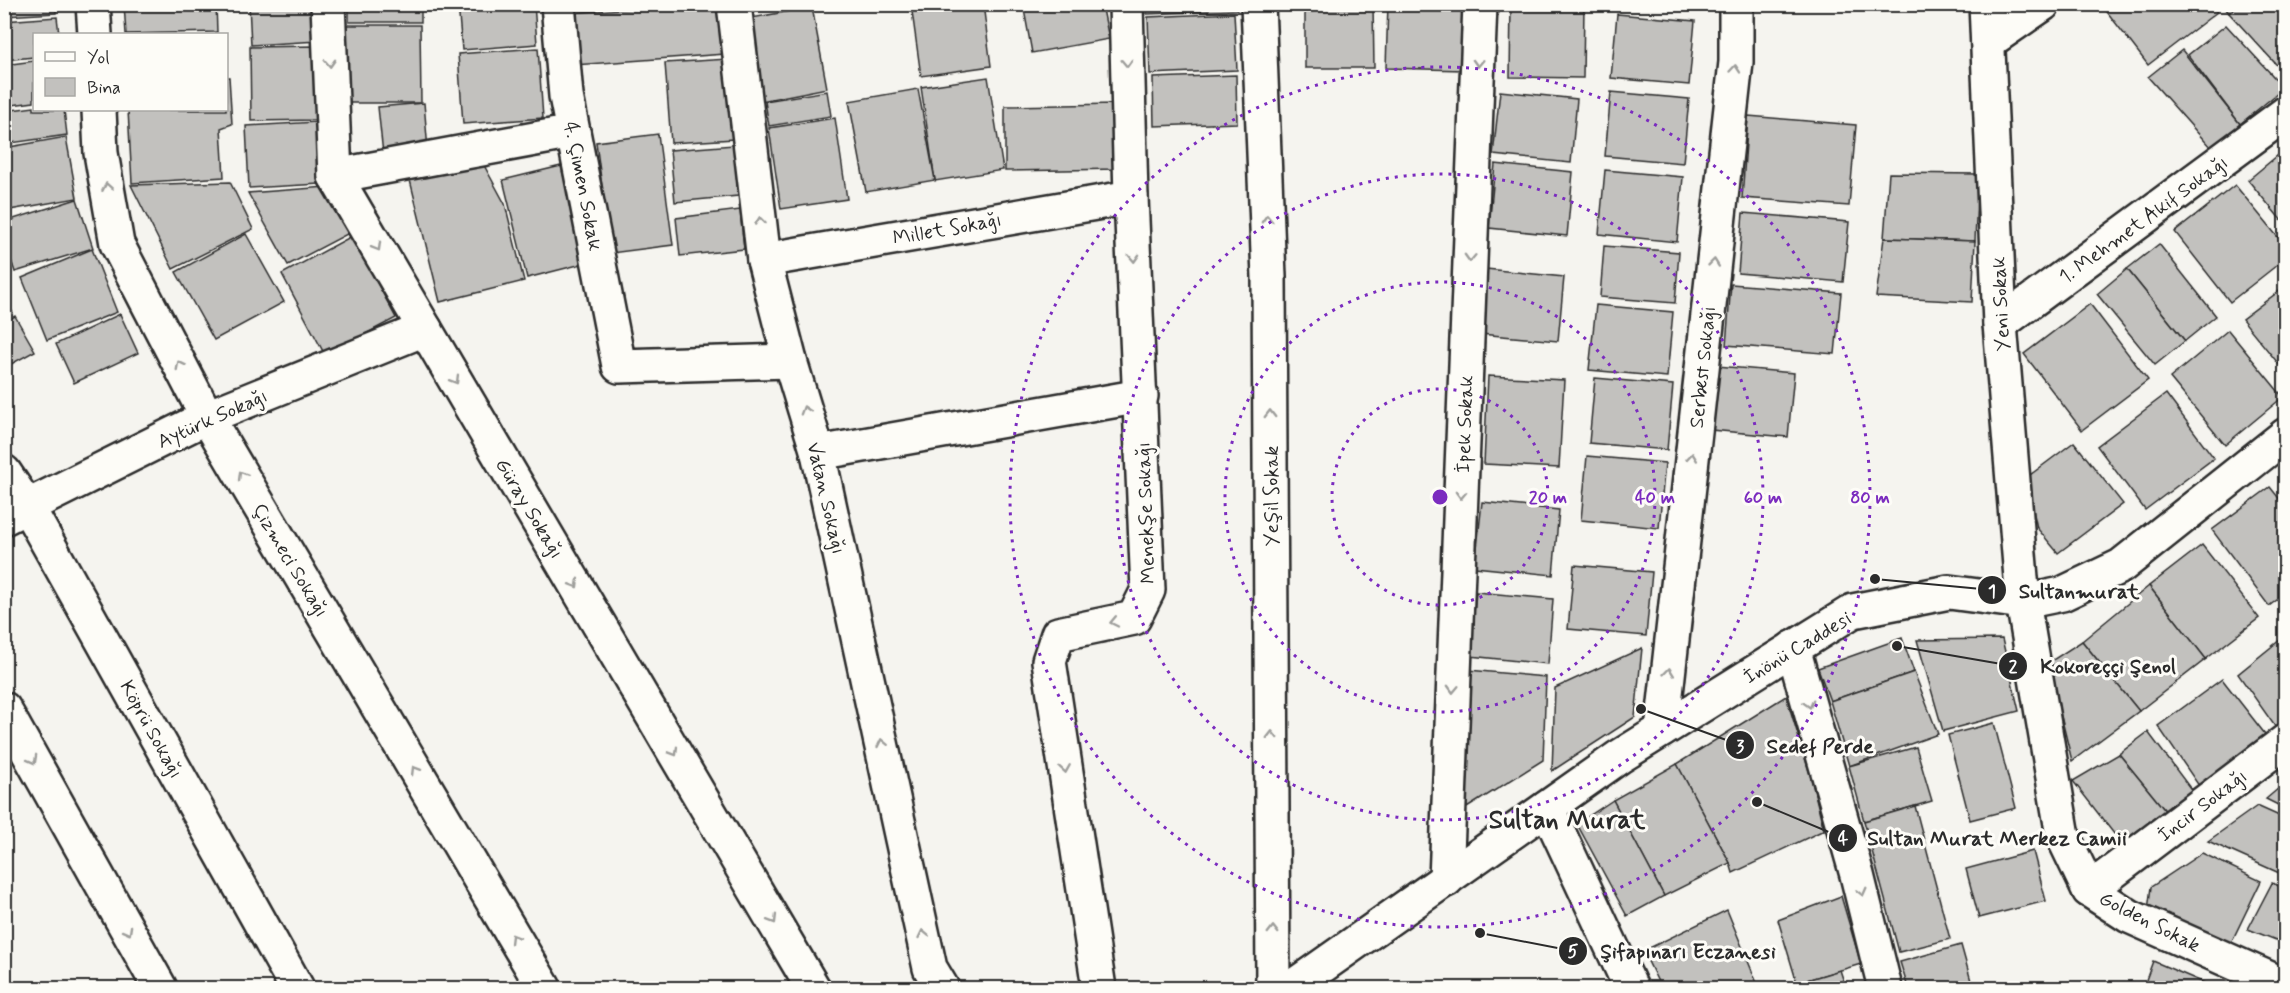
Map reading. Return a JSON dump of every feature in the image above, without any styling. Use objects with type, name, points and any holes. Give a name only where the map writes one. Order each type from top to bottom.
[{"type":"street","points":[[93,4],[95,33]]},
{"type":"street","name":"Güray Sokağı","points":[[328,4],[335,176],[804,985]]},
{"type":"street","name":"4. Çimen Sokak","points":[[558,4],[573,132],[619,366],[790,361]]},
{"type":"street","name":"Vatan Sokağı","points":[[734,4],[764,260],[790,361],[818,453],[930,968],[942,988]]},
{"type":"street","name":"Menekşe Sokağı","points":[[1099,988],[1049,661],[1058,634],[1134,618],[1148,590],[1131,197],[1126,4]]},
{"type":"street","name":"Yeşil Sokak","points":[[1258,4],[1269,277],[1273,988]]},
{"type":"street","name":"İpek Sokak","points":[[1446,880],[1480,4]]},
{"type":"street","name":"Serbest Sokağı","points":[[1662,730],[1736,62],[1736,4]]},
{"type":"street","name":"Yeni Sokak","points":[[1986,4],[2000,324],[2023,602]]},
{"type":"street","points":[[1988,42],[2043,4]]},
{"type":"street","name":"Çizmeci Sokağı","points":[[99,111],[101,153],[117,244],[207,417],[544,988]]},
{"type":"street","name":"1. Mehmet Akif Sokağı","points":[[2000,324],[2286,113]]},
{"type":"street","points":[[335,176],[573,132]]},
{"type":"street","name":"Millet Sokağı","points":[[764,260],[1131,197]]},
{"type":"street","name":"Aytürk Sokağı","points":[[16,512],[207,417],[425,329]]},
{"type":"street","points":[[818,453],[1141,396]]},
{"type":"street","name":"İnönü Caddesi","points":[[1291,988],[1619,757],[1853,611],[1949,592],[2023,602],[2062,594],[2121,566],[2286,435]]},
{"type":"street","name":"Köprü Sokağı","points":[[4,472],[16,512],[297,988]]},
{"type":"street","name":"Golden Sokak","points":[[2023,602],[2062,836],[2089,890],[2129,916],[2286,986]]},
{"type":"street","points":[[1793,648],[1857,875],[1885,988]]},
{"type":"street","points":[[4,709],[160,988]]},
{"type":"street","name":"İncir Sokağı","points":[[2089,890],[2286,741]]},
{"type":"street","points":[[1547,808],[1631,988]]},
{"type":"building","points":[[4,4],[56,4],[56,13],[4,16]]},
{"type":"building","points":[[124,4],[216,4],[217,32],[126,33]]},
{"type":"building","points":[[249,4],[316,4],[318,41],[251,45]]},
{"type":"building","points":[[349,4],[421,4],[421,22],[349,22]]},
{"type":"building","points":[[458,4],[534,4],[537,44],[462,50]]},
{"type":"building","points":[[722,4],[725,54],[574,65],[570,13]]},
{"type":"building","points":[[911,4],[983,4],[991,66],[921,76]]},
{"type":"building","points":[[1023,4],[1102,4],[1109,39],[1032,53]]},
{"type":"building","points":[[1146,4],[1237,4],[1237,10],[1147,14]]},
{"type":"building","points":[[1305,4],[1373,4],[1374,68],[1305,68]]},
{"type":"building","points":[[1388,4],[1465,4],[1463,70],[1386,68]]},
{"type":"building","points":[[1511,4],[1584,4],[1583,78],[1510,77]]},
{"type":"building","points":[[2101,4],[2210,4],[2217,12],[2148,65]]},
{"type":"building","points":[[2222,4],[2239,4],[2229,13]]},
{"type":"building","points":[[2239,4],[2286,4],[2286,75],[2229,13]]},
{"type":"building","points":[[812,7],[827,88],[761,101],[746,19]]},
{"type":"building","points":[[1234,13],[1237,70],[1150,74],[1148,17]]},
{"type":"building","points":[[1617,14],[1695,21],[1689,85],[1611,78]]},
{"type":"building","points":[[57,17],[59,33],[33,33],[33,57],[4,60],[4,21]]},
{"type":"building","points":[[339,25],[420,25],[421,103],[339,103]]},
{"type":"building","points":[[2226,25],[2284,88],[2240,124],[2188,55]]},
{"type":"building","points":[[317,46],[317,120],[251,121],[250,47]]},
{"type":"building","points":[[538,48],[543,118],[463,124],[458,54]]},
{"type":"building","points":[[2182,50],[2240,124],[2211,148],[2148,77]]},
{"type":"building","points":[[728,59],[734,139],[671,143],[665,63]]},
{"type":"building","points":[[33,61],[33,102],[4,106],[4,65]]},
{"type":"building","points":[[1236,75],[1237,123],[1154,126],[1153,78]]},
{"type":"building","points":[[229,77],[232,124],[221,128],[224,177],[132,183],[128,111],[228,111]]},
{"type":"building","points":[[988,77],[1003,170],[935,181],[921,87]]},
{"type":"building","points":[[918,89],[935,180],[866,192],[849,101]]},
{"type":"building","points":[[827,91],[831,116],[769,126],[765,101]]},
{"type":"building","points":[[1500,91],[1577,99],[1571,163],[1493,155]]},
{"type":"building","points":[[1611,92],[1689,99],[1683,163],[1605,156]]},
{"type":"building","points":[[424,103],[428,150],[383,154],[378,107]]},
{"type":"building","points":[[1116,104],[1117,169],[1005,171],[1005,106]]},
{"type":"building","points":[[33,107],[33,111],[64,111],[67,135],[4,144],[4,111]]},
{"type":"building","points":[[1748,116],[1856,125],[1849,206],[1742,198]]},
{"type":"building","points":[[835,118],[847,199],[781,209],[769,128]]},
{"type":"building","points":[[317,122],[320,184],[249,188],[246,126]]},
{"type":"building","points":[[658,134],[673,245],[611,253],[596,142]]},
{"type":"building","points":[[66,137],[77,198],[4,211],[4,148]]},
{"type":"building","points":[[734,145],[738,196],[675,202],[670,150]]},
{"type":"building","points":[[2283,151],[2286,154],[2286,226],[2248,180]]},
{"type":"building","points":[[480,158],[505,204],[524,281],[440,302],[409,176]]},
{"type":"building","points":[[1495,164],[1573,172],[1567,236],[1489,228]]},
{"type":"building","points":[[561,166],[586,263],[527,278],[503,180]]},
{"type":"building","points":[[1605,170],[1683,177],[1677,242],[1599,234]]},
{"type":"building","points":[[1889,173],[1978,174],[1975,241],[1884,238]]},
{"type":"building","points":[[230,182],[253,229],[173,269],[131,185]]},
{"type":"building","points":[[2235,185],[2286,247],[2286,258],[2230,302],[2175,232]]},
{"type":"building","points":[[327,187],[351,232],[288,265],[248,193]]},
{"type":"building","points":[[77,199],[93,248],[15,272],[4,239],[4,222]]},
{"type":"building","points":[[740,210],[744,249],[680,256],[676,218]]},
{"type":"building","points":[[1743,213],[1849,222],[1843,282],[1738,273]]},
{"type":"building","points":[[246,234],[284,302],[214,340],[176,272]]},
{"type":"building","points":[[352,236],[396,318],[325,355],[282,274]]},
{"type":"building","points":[[1884,238],[1975,241],[1972,302],[1876,297]]},
{"type":"building","points":[[2159,244],[2216,316],[2185,341],[2127,269]]},
{"type":"building","points":[[1604,246],[1679,252],[1675,303],[1600,297]]},
{"type":"building","points":[[92,249],[117,312],[47,340],[22,278]]},
{"type":"building","points":[[1486,269],[1564,277],[1558,341],[1480,334]]},
{"type":"building","points":[[2127,269],[2185,341],[2155,365],[2097,294]]},
{"type":"building","points":[[1731,284],[1841,293],[1835,354],[1726,345]]},
{"type":"building","points":[[2286,286],[2286,373],[2242,319]]},
{"type":"building","points":[[4,298],[13,313],[4,317]]},
{"type":"building","points":[[2090,304],[2148,380],[2082,430],[2024,354]]},
{"type":"building","points":[[1596,305],[1673,312],[1667,377],[1589,370]]},
{"type":"building","points":[[120,314],[138,353],[74,383],[56,344]]},
{"type":"building","points":[[15,316],[35,351],[4,368],[4,322]]},
{"type":"building","points":[[2228,330],[2283,397],[2225,445],[2170,378]]},
{"type":"building","points":[[1717,366],[1794,373],[1788,437],[1711,430]]},
{"type":"building","points":[[1488,376],[1564,380],[1559,468],[1484,464]]},
{"type":"building","points":[[1595,378],[1673,385],[1667,450],[1589,443]]},
{"type":"building","points":[[2166,394],[2214,458],[2145,510],[2097,446]]},
{"type":"building","points":[[2074,442],[2123,504],[2058,553],[2037,528],[2026,478]]},
{"type":"building","points":[[1587,456],[1665,463],[1659,528],[1581,520]]},
{"type":"building","points":[[2270,487],[2286,507],[2286,593],[2269,606],[2212,530]]},
{"type":"building","points":[[1482,502],[1559,510],[1553,575],[1475,567]]},
{"type":"building","points":[[2202,545],[2259,618],[2206,659],[2149,586]]},
{"type":"building","points":[[1574,565],[1652,572],[1646,636],[1568,629]]},
{"type":"building","points":[[2149,586],[2206,659],[2139,711],[2082,641]]},
{"type":"building","points":[[1476,592],[1553,599],[1548,664],[1470,656]]},
{"type":"building","points":[[2286,635],[2286,731],[2281,735],[2238,674]]},
{"type":"building","points":[[1902,638],[1914,672],[1830,701],[1818,668]]},
{"type":"building","points":[[2002,639],[2019,711],[1943,731],[1917,640]]},
{"type":"building","points":[[2082,641],[2139,711],[2072,761],[2048,663]]},
{"type":"building","points":[[1642,648],[1635,717],[1552,771],[1555,688]]},
{"type":"building","points":[[1468,670],[1546,677],[1543,760],[1462,811]]},
{"type":"building","points":[[1914,672],[1938,734],[1849,766],[1830,701]]},
{"type":"building","points":[[2222,679],[2272,743],[2208,799],[2158,726]]},
{"type":"building","points":[[1786,696],[1810,774],[1824,830],[1733,873],[1730,863],[1677,764]]},
{"type":"building","points":[[1994,723],[2016,808],[1970,820],[1948,735]]},
{"type":"building","points":[[2148,732],[2202,804],[2176,824],[2119,754]]},
{"type":"building","points":[[1916,747],[1932,801],[1864,821],[1849,766]]},
{"type":"building","points":[[2119,754],[2176,824],[2132,857],[2073,781]]},
{"type":"building","points":[[1677,764],[1730,863],[1664,896],[1613,800]]},
{"type":"building","points":[[2286,782],[2286,809],[2266,799]]},
{"type":"building","points":[[1613,800],[1664,896],[1627,916],[1577,824]]},
{"type":"building","points":[[1915,806],[1950,939],[1899,952],[1864,821]]},
{"type":"building","points":[[2257,806],[2286,819],[2286,876],[2208,841]]},
{"type":"building","points":[[2033,851],[2046,901],[1979,918],[1966,869]]},
{"type":"building","points":[[2202,853],[2261,881],[2230,945],[2148,910],[2151,887]]},
{"type":"building","points":[[2272,883],[2286,889],[2286,944],[2248,929]]},
{"type":"building","points":[[1841,896],[1861,964],[1797,983],[1778,920]]},
{"type":"building","points":[[1727,910],[1759,988],[1661,988],[1643,951]]},
{"type":"building","points":[[1961,945],[1973,988],[1908,988],[1900,962]]},
{"type":"building","points":[[2153,961],[2216,988],[2143,988]]},
{"type":"building","points":[[1840,970],[1846,988],[1780,988]]},
{"type":"place","name":"Sultanmurat","points":[[1875,579]]},
{"type":"place","name":"Kokoreççi Şenol","points":[[1897,646]]},
{"type":"place","name":"Sedef Perde","points":[[1641,709]]},
{"type":"place","name":"Sultan Murat Merkez Camii","points":[[1757,802]]},
{"type":"place","name":"Şifapınarı Eczanesi","points":[[1480,933]]},
{"type":"district","name":"Sultan Murat","points":[[1567,819]]}]
